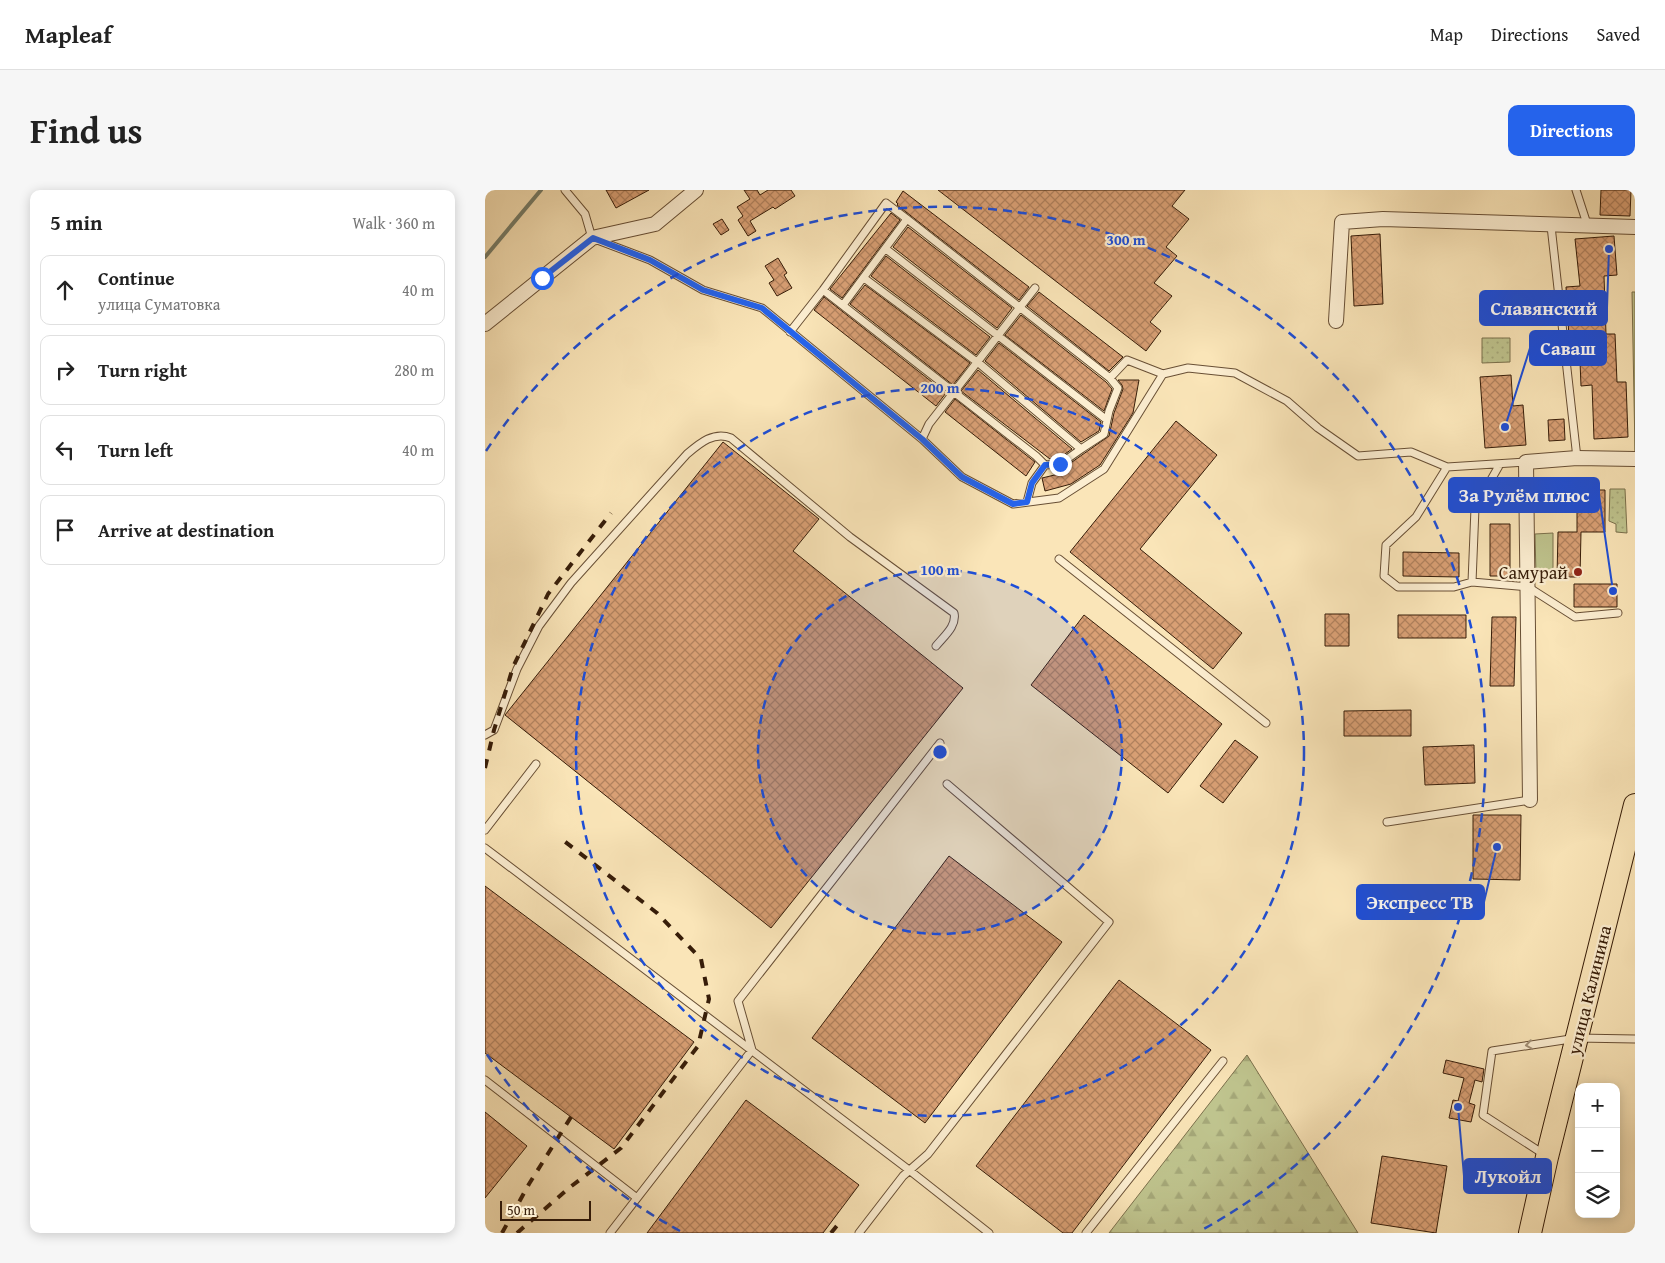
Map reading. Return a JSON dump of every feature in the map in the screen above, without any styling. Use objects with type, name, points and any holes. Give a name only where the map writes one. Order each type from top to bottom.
[{"type":"main road","name":"улица Калинина","points":[[1530,1233],[1577,1038],[1625,861],[1635,805]]},
{"type":"street","points":[[485,324],[593,238],[655,224],[696,190]]},
{"type":"street","points":[[1336,321],[1342,222],[1383,219],[1635,228]]},
{"type":"street","points":[[1530,800],[1527,462],[1577,458],[1635,459]]},
{"type":"lane","points":[[565,190],[585,214],[593,238],[650,260],[703,290],[762,308],[922,439],[962,477],[1013,504],[1059,498],[1104,469],[1163,374]]},
{"type":"lane","points":[[1575,190],[1588,226]]},
{"type":"lane","points":[[790,332],[886,203],[1110,378],[1118,388],[1109,411],[1104,434],[1060,464],[1045,465],[954,391],[823,290]]},
{"type":"lane","points":[[843,305],[907,219]]},
{"type":"lane","points":[[1551,226],[1577,458]]},
{"type":"lane","points":[[886,248],[1107,420]]},
{"type":"lane","points":[[864,278],[977,362],[1081,449],[1085,446]]},
{"type":"lane","points":[[922,439],[929,424],[1035,288]]},
{"type":"lane","points":[[1110,378],[1127,360],[1163,374],[1188,368],[1235,373],[1287,401],[1317,428],[1358,456],[1411,452],[1447,468],[1527,462]]},
{"type":"lane","points":[[485,735],[493,730],[517,669],[539,626],[571,583],[687,454],[701,442],[716,435],[725,435],[731,438],[850,537],[954,613],[954,625],[936,646]]},
{"type":"lane","points":[[1472,582],[1475,508],[1500,464]]},
{"type":"lane","points":[[1027,502],[1032,483],[1045,465]]},
{"type":"lane","points":[[1447,468],[1416,516],[1386,545],[1384,576],[1398,587],[1454,587],[1472,582],[1528,588],[1575,617],[1618,613]]},
{"type":"lane","points":[[1059,559],[1266,723]]},
{"type":"lane","points":[[752,1050],[738,1001],[940,743]]},
{"type":"lane","points":[[485,830],[536,764]]},
{"type":"lane","points":[[859,1233],[909,1170],[928,1154],[1109,922],[947,784]]},
{"type":"lane","points":[[1387,822],[1530,800]]},
{"type":"lane","points":[[485,848],[752,1050],[989,1233]]},
{"type":"lane","points":[[1547,1157],[1483,1115],[1492,1051],[1577,1038],[1635,1039]]},
{"type":"lane","points":[[610,1233],[752,1050]]},
{"type":"lane","points":[[1086,1233],[1223,1061]]},
{"type":"lane","points":[[485,1080],[637,1198]]},
{"type":"green space","points":[[1632,292],[1635,292],[1635,451]]},
{"type":"green space","points":[[1482,338],[1510,338],[1510,362],[1482,363]]},
{"type":"green space","points":[[1610,489],[1625,489],[1627,533],[1616,532],[1616,524],[1609,521]]},
{"type":"green space","points":[[1553,533],[1553,575],[1536,575],[1535,534]]},
{"type":"green space","points":[[1247,1055],[1358,1233],[1109,1233]]},
{"type":"building","points":[[606,190],[649,190],[616,208]]},
{"type":"building","points":[[744,190],[757,190],[760,195],[768,190],[791,190],[795,196],[775,209],[773,207],[750,221],[756,231],[748,236],[738,220],[743,216],[737,207],[750,199]]},
{"type":"building","points":[[938,190],[1185,190],[1172,206],[1189,219],[1166,247],[1177,256],[1154,283],[1172,296],[1150,322],[1161,331],[1146,351]]},
{"type":"building","points":[[1601,190],[1631,190],[1630,216],[1600,215]]},
{"type":"building","points":[[903,191],[1029,287],[1019,300],[897,205],[896,202]]},
{"type":"building","points":[[891,213],[900,220],[842,298],[830,289]]},
{"type":"building","points":[[722,219],[729,230],[721,235],[713,224]]},
{"type":"building","points":[[908,227],[1012,308],[997,328],[893,247]]},
{"type":"building","points":[[1380,234],[1383,304],[1354,306],[1351,236]]},
{"type":"building","points":[[1614,236],[1617,275],[1604,276],[1606,334],[1615,334],[1617,382],[1626,382],[1628,437],[1594,439],[1592,385],[1581,386],[1579,337],[1569,337],[1566,287],[1580,286],[1575,239]]},
{"type":"building","points":[[886,256],[990,337],[976,355],[871,276]]},
{"type":"building","points":[[778,258],[787,273],[784,275],[792,288],[777,296],[769,283],[774,280],[765,266]]},
{"type":"building","points":[[865,285],[970,363],[953,385],[850,304]]},
{"type":"building","points":[[1039,292],[1123,357],[1109,371],[1027,306]]},
{"type":"building","points":[[824,297],[946,393],[936,406],[814,310]]},
{"type":"building","points":[[1021,315],[1106,382],[1112,389],[1104,411],[1005,335]]},
{"type":"building","points":[[999,343],[1101,422],[1099,431],[1081,442],[985,361]]},
{"type":"building","points":[[978,370],[1072,449],[1058,459],[1050,459],[961,391]]},
{"type":"building","points":[[1511,375],[1513,406],[1523,405],[1526,445],[1485,448],[1480,377]]},
{"type":"building","points":[[1118,380],[1139,380],[1133,413],[1100,465],[1071,484],[1045,491],[1042,478],[1067,472],[1062,469],[1109,436],[1114,413],[1123,389]]},
{"type":"building","points":[[955,399],[1035,462],[1026,476],[945,412]]},
{"type":"building","points":[[1564,419],[1565,440],[1549,441],[1548,420]]},
{"type":"building","points":[[1176,421],[1217,455],[1140,549],[1242,633],[1213,669],[1070,552]]},
{"type":"building","points":[[723,442],[819,519],[793,551],[963,688],[771,928],[505,715]]},
{"type":"building","points":[[1577,490],[1605,490],[1605,532],[1581,532],[1580,577],[1557,577],[1558,532],[1577,532]]},
{"type":"building","points":[[1490,524],[1510,524],[1510,576],[1490,576]]},
{"type":"building","points":[[1403,552],[1459,553],[1459,577],[1403,576]]},
{"type":"building","points":[[1574,584],[1617,584],[1617,607],[1574,607]]},
{"type":"building","points":[[1325,614],[1349,614],[1349,646],[1325,646]]},
{"type":"building","points":[[1084,615],[1222,724],[1168,793],[1031,685]]},
{"type":"building","points":[[1398,615],[1466,615],[1466,638],[1398,638]]},
{"type":"building","points":[[1492,617],[1516,617],[1514,686],[1490,686]]},
{"type":"building","points":[[1411,710],[1411,736],[1344,736],[1344,711]]},
{"type":"building","points":[[1235,740],[1258,757],[1223,803],[1200,786]]},
{"type":"building","points":[[1474,745],[1475,783],[1425,785],[1423,747]]},
{"type":"building","points":[[1473,815],[1521,815],[1520,880],[1473,879]]},
{"type":"building","points":[[949,856],[1062,942],[925,1123],[812,1038]]},
{"type":"building","points":[[485,886],[694,1042],[614,1149],[485,1053]]},
{"type":"building","points":[[1119,980],[1211,1050],[1072,1233],[1063,1233],[976,1166]]},
{"type":"building","points":[[1446,1060],[1484,1069],[1482,1082],[1475,1080],[1469,1103],[1475,1105],[1471,1122],[1449,1118],[1453,1100],[1458,1101],[1464,1078],[1443,1073]]},
{"type":"building","points":[[746,1100],[859,1185],[823,1233],[647,1233]]},
{"type":"building","points":[[485,1112],[527,1146],[485,1198]]},
{"type":"building","points":[[1382,1156],[1447,1166],[1436,1233],[1371,1223]]},
{"type":"waterway","points":[[485,257],[541,190]]},
{"type":"railway","points":[[485,768],[513,667],[548,594],[611,513]]},
{"type":"railway","points":[[517,1233],[569,1188],[621,1148],[698,1046],[709,999],[701,959],[657,913],[559,837]]},
{"type":"railway","points":[[502,1233],[529,1184],[571,1117]]},
{"type":"railway","points":[[831,1233],[840,1222]]},
{"type":"place","name":"Славянский","points":[[1609,249]]},
{"type":"place","name":"Саваш","points":[[1505,427]]},
{"type":"place","name":"Самурай","points":[[1578,572]]},
{"type":"place","name":"За Рулём плюс","points":[[1613,591]]},
{"type":"place","name":"Экспресс ТВ","points":[[1497,847]]},
{"type":"place","name":"Лукойл","points":[[1458,1107]]},
{"type":"route","points":[[542,278],[593,238],[650,260],[703,290],[762,308],[922,439],[962,477],[1013,504],[1027,502],[1032,483],[1045,465],[1060,464]]}]
